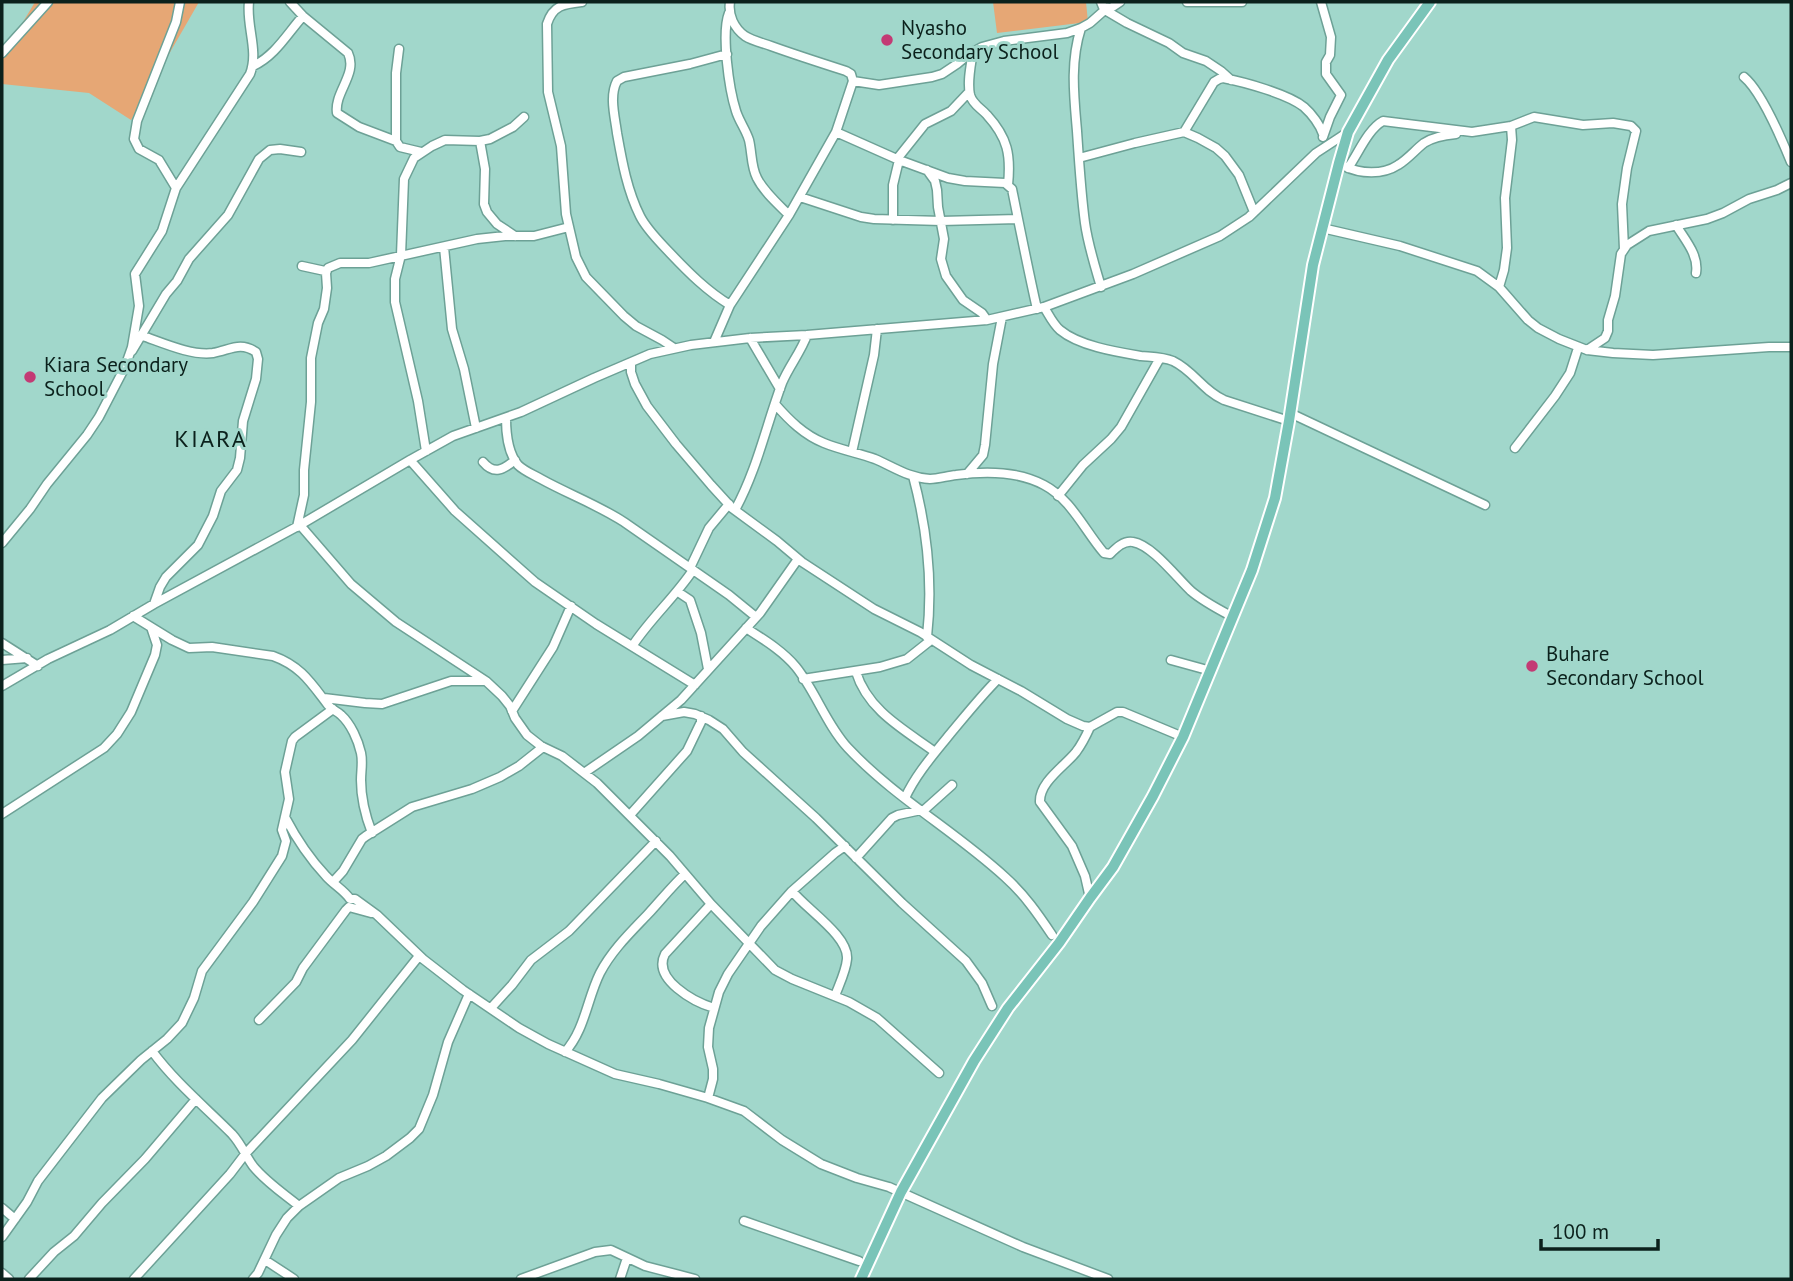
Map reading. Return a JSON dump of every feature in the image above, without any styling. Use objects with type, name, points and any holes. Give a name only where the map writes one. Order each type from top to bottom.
[{"type":"main road","points":[[861,1279],[901,1192],[974,1061],[1003,1015],[1113,867],[1183,737],[1252,570],[1275,498],[1313,265],[1322,228],[1344,166],[1348,132],[1388,60],[1430,2]]},
{"type":"street","points":[[2,53],[48,2]]},
{"type":"street","points":[[176,188],[159,160],[139,149],[134,139],[137,121],[176,22],[180,2]]},
{"type":"street","points":[[2,543],[87,435],[128,357],[139,306],[135,274],[162,231],[176,188],[253,66],[249,2]]},
{"type":"street","points":[[290,2],[350,57],[351,66],[337,104],[337,113],[359,127],[396,141]]},
{"type":"street","points":[[549,2],[557,8]]},
{"type":"street","points":[[582,2],[568,3],[557,8],[550,13],[547,24],[548,92],[561,146],[566,214],[576,257],[586,277],[635,326],[674,348]]},
{"type":"street","points":[[730,2],[725,34],[731,95],[748,138],[757,180],[789,215]]},
{"type":"street","points":[[1104,6],[1115,6],[1121,2]]},
{"type":"street","points":[[1187,2],[1242,2]]},
{"type":"street","points":[[1321,2],[1331,37],[1325,74],[1341,95],[1323,134],[1325,146]]},
{"type":"street","points":[[853,81],[879,85],[932,77],[942,74],[982,47],[1042,35],[1053,36],[1081,28],[1090,23],[1104,6]]},
{"type":"street","points":[[1104,6],[1183,53],[1206,61],[1231,79]]},
{"type":"street","points":[[714,342],[730,305],[789,215],[836,132],[853,81],[851,74],[846,71],[746,37],[729,13]]},
{"type":"street","points":[[253,66],[274,52],[303,16]]},
{"type":"street","points":[[1081,28],[1073,64],[1079,158],[1085,223],[1101,287]]},
{"type":"street","points":[[399,49],[396,73],[397,146],[421,152]]},
{"type":"street","points":[[973,51],[970,92],[975,105],[995,124],[1007,145],[1009,185],[1012,189],[1028,276],[1040,308],[1060,330],[1075,339],[1108,350],[1172,360],[1215,396],[1289,417],[1485,505]]},
{"type":"street","points":[[727,54],[624,77],[617,81],[613,93],[623,164],[641,219],[648,230],[692,276],[713,295],[730,305]]},
{"type":"street","points":[[1744,77],[1753,85],[1791,162]]},
{"type":"street","points":[[1184,132],[1214,82],[1231,79],[1297,102],[1305,107],[1323,134]]},
{"type":"street","points":[[893,220],[893,185],[898,159],[925,124],[947,115],[970,92]]},
{"type":"street","points":[[426,452],[418,401],[396,302],[395,279],[401,255],[404,180],[414,158],[421,152],[445,140],[480,141],[502,134],[524,117]]},
{"type":"street","points":[[1472,132],[1383,121],[1344,166],[1368,173],[1395,167],[1426,142],[1451,134],[1472,132],[1511,126],[1534,117],[1572,124],[1613,123],[1635,128],[1622,204],[1624,249]]},
{"type":"street","points":[[1499,287],[1507,248],[1505,198],[1511,126]]},
{"type":"street","points":[[836,132],[948,178],[1009,185]]},
{"type":"street","points":[[1079,158],[1184,132],[1216,148],[1225,156],[1239,175],[1254,212]]},
{"type":"street","points":[[2,686],[298,526],[453,436],[521,412],[594,377],[650,354],[674,348],[750,338],[988,320],[1040,308],[1101,287],[1220,236],[1249,218],[1316,153],[1348,132]]},
{"type":"street","points":[[480,141],[485,169],[484,204],[487,212],[497,224],[517,237]]},
{"type":"street","points":[[128,357],[189,259],[228,215],[259,159],[270,150],[301,152]]},
{"type":"street","points":[[927,170],[935,181],[944,239],[941,259],[946,276],[963,300],[988,320]]},
{"type":"street","points":[[1515,448],[1555,396],[1582,349],[1605,338],[1615,296],[1620,254],[1627,245],[1649,231],[1707,219],[1791,183]]},
{"type":"street","points":[[800,197],[861,216],[893,220],[1018,219]]},
{"type":"street","points":[[1676,225],[1696,258],[1696,273]]},
{"type":"street","points":[[302,266],[325,271],[340,263],[369,263],[491,237],[534,236],[569,227]]},
{"type":"street","points":[[1322,228],[1400,246],[1477,271],[1499,287],[1538,328],[1582,349],[1653,355],[1791,347]]},
{"type":"street","points":[[444,247],[452,329],[464,369],[476,428]]},
{"type":"street","points":[[298,526],[304,495],[311,402],[311,358],[318,323],[324,309],[327,270]]},
{"type":"street","points":[[967,474],[983,455],[993,364],[1002,317]]},
{"type":"street","points":[[852,452],[874,355],[877,329]]},
{"type":"street","points":[[633,645],[646,626],[678,592],[709,528],[743,495],[780,389],[807,335]]},
{"type":"street","points":[[143,336],[198,352],[212,353],[232,346],[245,346],[256,352],[258,359],[256,379],[243,421],[237,470],[221,491],[214,516],[198,545],[166,577],[154,604]]},
{"type":"street","points":[[750,338],[780,389]]},
{"type":"street","points":[[1058,496],[1083,465],[1121,427],[1160,358]]},
{"type":"street","points":[[631,363],[635,384],[648,406],[676,444],[732,507],[820,576],[1067,719],[1090,727]]},
{"type":"street","points":[[775,404],[790,421],[822,443],[873,458],[901,473],[931,479],[1004,473],[1045,485],[1058,496],[1104,552],[1110,554],[1127,542],[1139,544],[1167,565],[1206,603],[1233,617]]},
{"type":"street","points":[[506,418],[508,441],[517,464],[616,517],[756,617]]},
{"type":"street","points":[[410,460],[455,511],[535,582],[596,624],[695,685]]},
{"type":"street","points":[[483,462],[488,468],[495,470],[506,467],[515,460]]},
{"type":"street","points":[[803,679],[856,672],[907,659],[929,638],[929,576],[924,521],[913,476]]},
{"type":"street","points":[[298,526],[351,584],[396,622],[486,681],[502,696],[527,735],[597,783],[656,841],[711,904],[775,970],[877,1018],[939,1073]]},
{"type":"street","points":[[584,773],[662,716],[695,685],[756,617],[798,559]]},
{"type":"street","points":[[678,592],[690,600],[701,633],[708,669]]},
{"type":"street","points":[[512,711],[553,647],[571,606]]},
{"type":"street","points":[[133,616],[189,648],[212,647],[282,659],[309,678],[332,709],[348,723],[357,740],[362,762],[363,807],[372,832]]},
{"type":"street","points":[[2,814],[104,748],[117,734],[131,712],[155,655],[157,645],[151,627]]},
{"type":"street","points":[[746,628],[797,667],[847,747],[872,771],[1006,878],[1033,907],[1052,935]]},
{"type":"street","points":[[2,643],[38,666]]},
{"type":"street","points":[[2,660],[27,659]]},
{"type":"street","points":[[1171,660],[1211,671]]},
{"type":"street","points":[[856,672],[860,685],[874,706],[935,752]]},
{"type":"street","points":[[856,858],[899,809],[911,785],[935,752],[998,679]]},
{"type":"street","points":[[324,698],[382,704],[451,681],[486,681]]},
{"type":"street","points":[[2,1237],[27,1202],[38,1181],[102,1098],[167,1040],[182,1023],[194,998],[202,971],[247,910],[282,856],[286,841],[282,830],[289,799],[285,772],[292,741],[332,709]]},
{"type":"street","points":[[662,716],[684,712],[701,716],[723,729],[743,752],[966,961],[982,983],[992,1006]]},
{"type":"street","points":[[1090,898],[1085,876],[1075,853],[1040,802],[1042,791],[1077,751],[1090,727],[1117,712],[1124,712],[1183,737]]},
{"type":"street","points":[[630,815],[687,751],[701,722],[701,716]]},
{"type":"street","points":[[332,882],[343,871],[362,839],[372,832],[412,807],[472,789],[500,777],[544,747]]},
{"type":"street","points":[[892,818],[922,811],[953,785]]},
{"type":"street","points":[[285,817],[295,837],[350,900],[355,899],[377,915],[419,956],[519,1028],[615,1074],[708,1098],[744,1111],[782,1140],[821,1164],[889,1187],[1019,1246],[1108,1279]]},
{"type":"street","points":[[491,1008],[531,960],[569,931],[656,841]]},
{"type":"street","points":[[708,1098],[713,1079],[708,1038],[719,992],[728,974],[761,926],[792,891],[845,846]]},
{"type":"street","points":[[565,1052],[573,1043],[593,988],[612,954],[685,874]]},
{"type":"street","points":[[792,891],[833,931],[846,949],[848,957],[835,996]]},
{"type":"street","points":[[711,904],[665,954],[661,963],[669,979],[685,995],[699,1004],[714,1008]]},
{"type":"street","points":[[259,1020],[296,982],[303,968],[349,907],[377,915]]},
{"type":"street","points":[[134,1279],[246,1153],[352,1040],[419,956]]},
{"type":"street","points":[[253,1279],[279,1229],[299,1206],[338,1178],[386,1156],[419,1129],[433,1095],[448,1042],[469,994]]},
{"type":"street","points":[[152,1051],[169,1073],[234,1136],[260,1174],[299,1206]]},
{"type":"street","points":[[29,1279],[54,1252],[74,1236],[196,1099]]},
{"type":"street","points":[[2,1208],[15,1219]]},
{"type":"street","points":[[744,1221],[859,1261]]},
{"type":"street","points":[[521,1279],[595,1252],[611,1250],[645,1266],[695,1279]]},
{"type":"street","points":[[620,1279],[627,1258]]},
{"type":"street","points":[[265,1260],[294,1279]]},
{"type":"street","points":[[2,1273],[9,1279]]},
{"type":"shaded area","points":[[35,2],[199,2],[131,120],[89,93],[2,84],[2,57]]},
{"type":"shaded area","points":[[993,2],[1086,2],[1088,22],[997,33]]},
{"type":"place","name":"Nyasho Secondary School","points":[[887,40]]},
{"type":"place","name":"Kiara Secondary School","points":[[30,377]]},
{"type":"place","name":"Buhare Secondary School","points":[[1532,666]]},
{"type":"district","name":"KIARA","points":[[211,439]]}]
